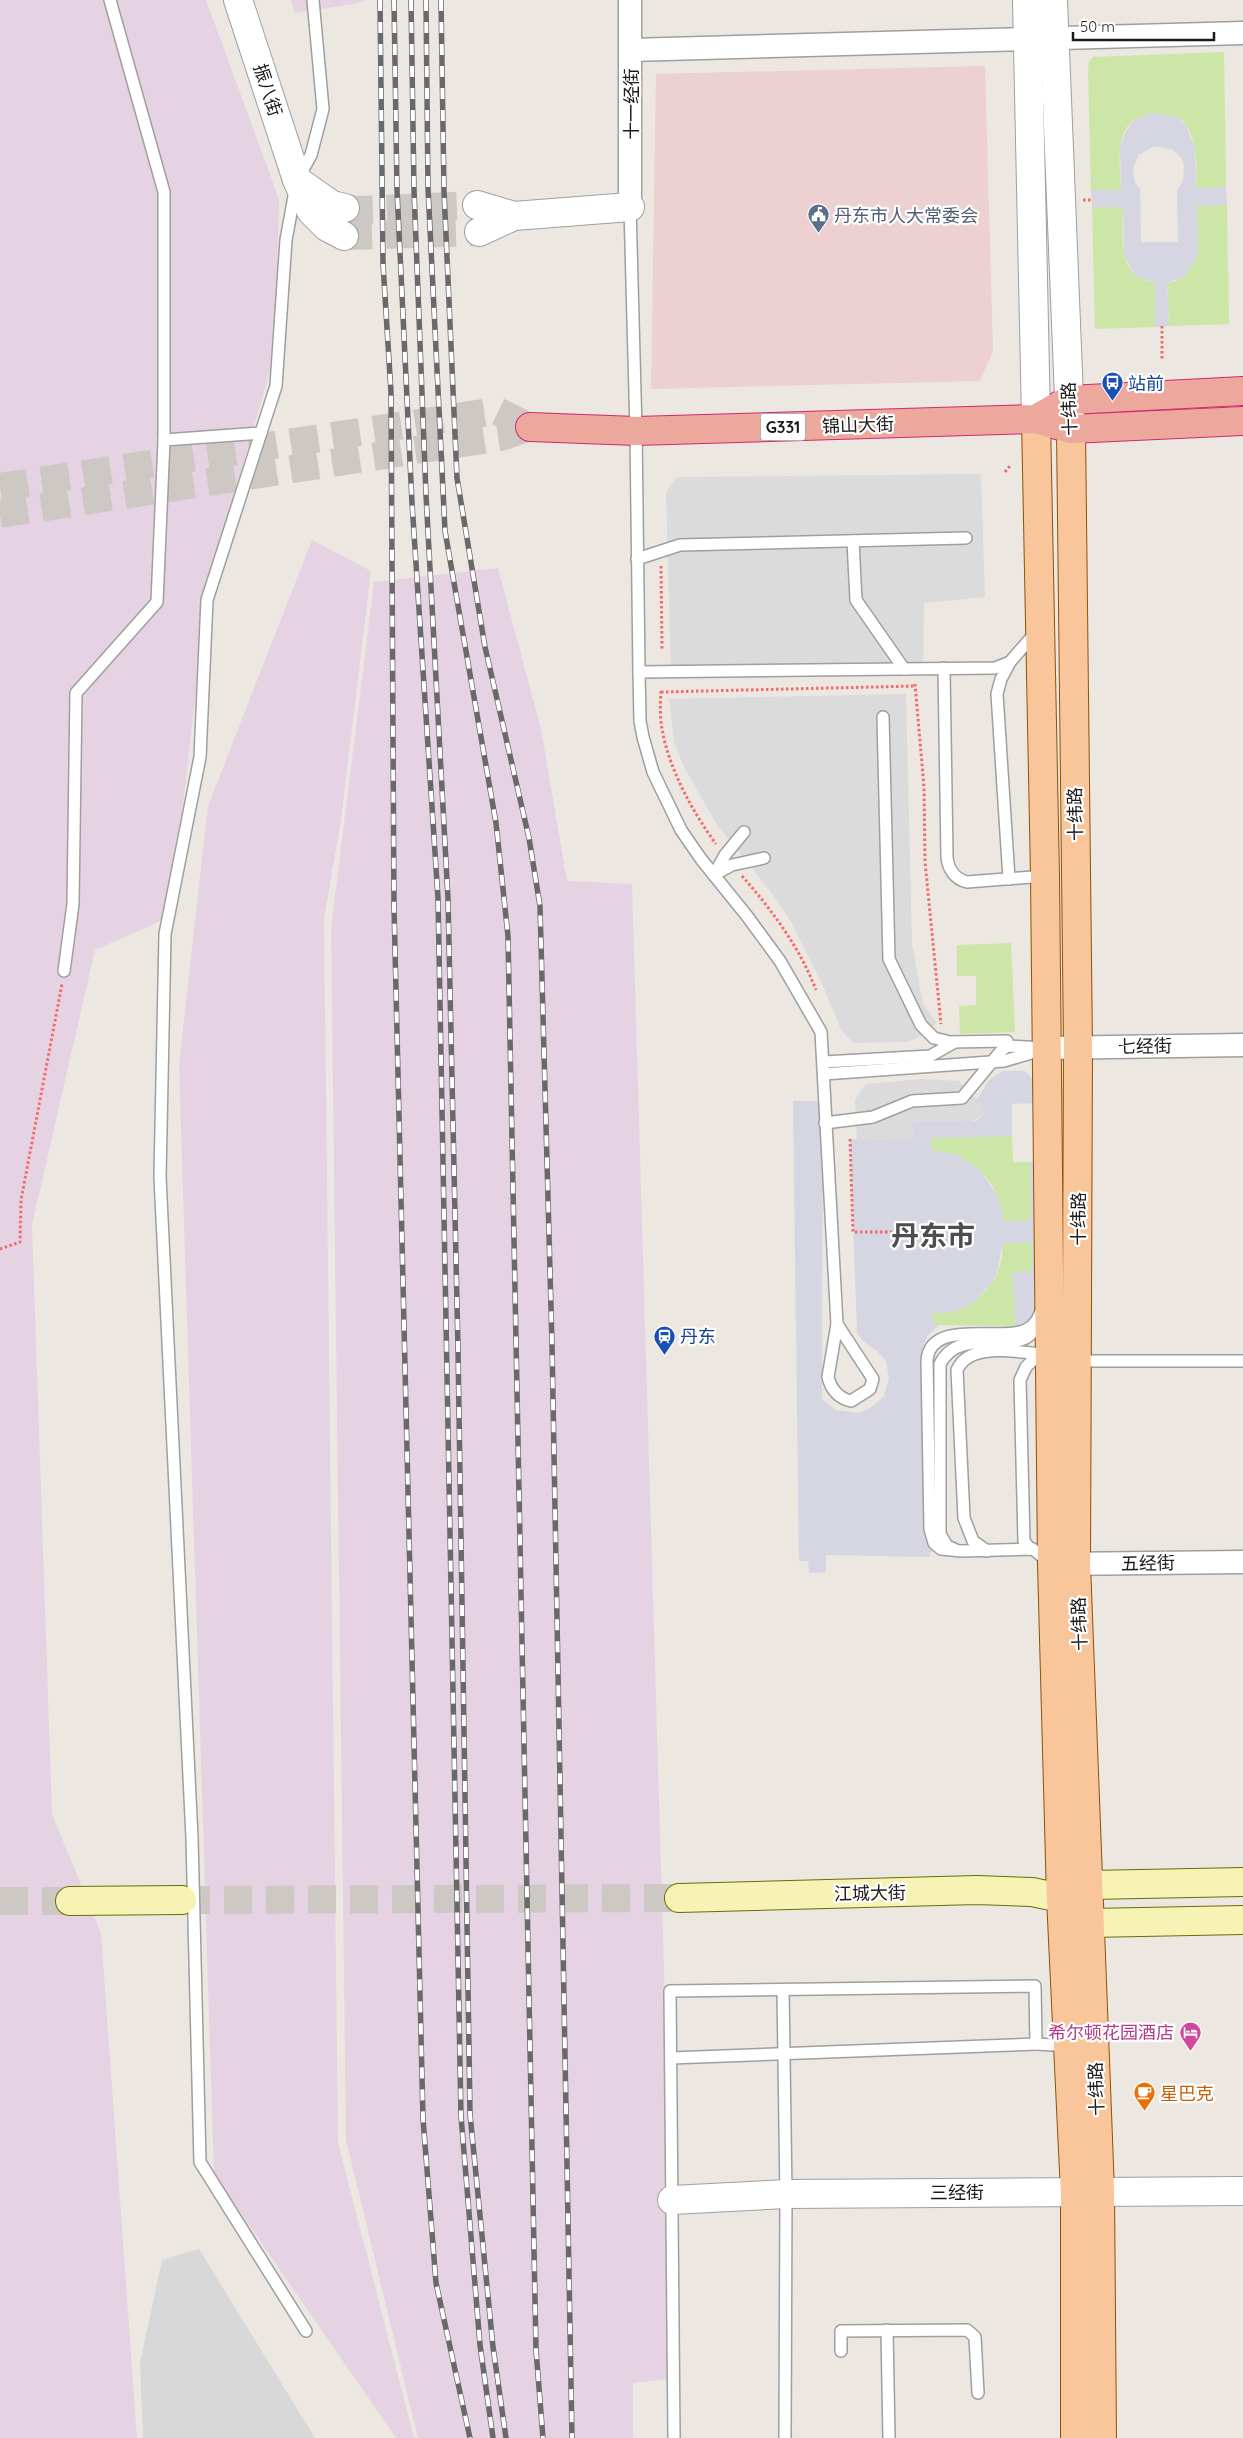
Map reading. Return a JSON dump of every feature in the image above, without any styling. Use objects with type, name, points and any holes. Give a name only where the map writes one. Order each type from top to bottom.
[{"type":"highway","name":"锦山大街","points":[[1036,419],[1069,400],[1243,391]]},
{"type":"highway","name":"锦山大街","points":[[530,427],[636,431],[1036,419],[1071,429],[1243,421]]},
{"type":"main road","name":"十纬路","points":[[1036,419],[1041,624],[1050,1286],[1045,1355],[1090,1885],[1088,2191],[1075,2438]]},
{"type":"main road","name":"十纬路","points":[[1071,429],[1078,1048],[1078,1361],[1064,1564],[1061,1898],[1069,2046],[1088,2191],[1102,2438]]},
{"type":"main road","points":[[1061,1898],[1090,1885],[1243,1882]]},
{"type":"main road","name":"江城大街","points":[[679,1898],[977,1890],[1032,1892],[1061,1898],[1090,1923]]},
{"type":"main road","points":[[70,1901],[182,1900]]},
{"type":"main road","points":[[1090,1923],[1243,1920]]},
{"type":"street","name":"振八街","points":[[238,0],[297,180],[311,211],[327,227],[344,236]]},
{"type":"street","name":"十一经街","points":[[630,0],[630,208]]},
{"type":"street","name":"十纬路","points":[[1027,0],[1041,39],[1071,429]]},
{"type":"street","name":"十纬路","points":[[1036,419],[1041,39],[1053,0]]},
{"type":"street","points":[[631,50],[1243,33]]},
{"type":"street","points":[[297,180],[325,201],[345,208]]},
{"type":"street","points":[[477,205],[514,216],[630,208]]},
{"type":"street","points":[[479,232],[514,216]]},
{"type":"street","name":"七经街","points":[[1047,1048],[1243,1045]]},
{"type":"street","name":"五经街","points":[[1064,1564],[1243,1562]]},
{"type":"street","name":"三经街","points":[[672,2200],[786,2194],[1243,2191]]},
{"type":"lane","points":[[64,972],[73,904],[76,693],[157,602],[164,440],[164,192],[110,0]]},
{"type":"lane","points":[[306,2331],[200,2162],[191,1828],[160,1177],[165,934],[200,756],[206,600],[276,386],[286,240],[297,180],[311,155],[323,109],[313,0]]},
{"type":"lane","points":[[630,208],[636,431],[640,721],[653,772],[681,830],[767,942],[811,1011],[821,1032],[837,1324],[828,1376],[830,1384],[838,1395],[851,1401],[859,1398],[870,1389],[873,1383],[872,1375],[837,1324]]},
{"type":"lane","points":[[164,440],[261,433]]},
{"type":"lane","points":[[637,559],[680,545],[966,538]]},
{"type":"lane","points":[[853,541],[856,600],[907,669]]},
{"type":"lane","points":[[1009,879],[997,694],[1001,678],[1010,662],[1025,647],[1041,624]]},
{"type":"lane","points":[[639,672],[995,668],[1010,662]]},
{"type":"lane","points":[[944,668],[948,863],[952,872],[963,881],[1045,876]]},
{"type":"lane","points":[[882,717],[887,944],[889,959],[925,1030],[934,1038],[955,1042],[1007,1041],[1007,1046]]},
{"type":"lane","points":[[714,875],[725,855],[744,832]]},
{"type":"lane","points":[[714,875],[732,865],[764,858]]},
{"type":"lane","points":[[824,1062],[930,1056],[955,1042]]},
{"type":"lane","points":[[825,1124],[872,1117],[912,1102],[962,1098],[1007,1046],[1047,1048]]},
{"type":"lane","points":[[824,1074],[1004,1061],[1047,1048]]},
{"type":"lane","points":[[961,1551],[947,1546],[940,1534],[938,1368],[946,1354],[963,1344],[1024,1339],[1034,1332],[1050,1286]]},
{"type":"lane","points":[[1038,1319],[1034,1324],[1022,1331],[950,1336],[935,1343],[928,1354],[930,1535],[938,1548],[961,1551],[1030,1550],[1064,1564]]},
{"type":"lane","points":[[986,1551],[973,1541],[964,1518],[957,1370],[964,1359],[982,1350],[1045,1355],[1078,1361],[1243,1360]]},
{"type":"lane","points":[[1030,1550],[1024,1541],[1020,1380],[1026,1367],[1045,1355]]},
{"type":"lane","points":[[674,2438],[670,1991],[1035,1986],[1036,2044]]},
{"type":"lane","points":[[783,1990],[786,2194],[785,2438]]},
{"type":"lane","points":[[671,2058],[1036,2044],[1069,2046]]},
{"type":"lane","points":[[841,2351],[841,2331],[962,2328],[975,2337],[978,2393]]},
{"type":"lane","points":[[887,2330],[889,2438]]},
{"type":"path","points":[[1162,326],[1162,359]]},
{"type":"path","points":[[1006,472],[1010,466]]},
{"type":"path","points":[[661,560],[662,650]]},
{"type":"path","points":[[907,669],[916,686],[924,786],[925,862],[941,1021],[939,1030]]},
{"type":"path","points":[[660,682],[662,728],[670,758],[696,812],[719,848]]},
{"type":"path","points":[[660,692],[916,686]]},
{"type":"path","points":[[737,870],[770,910],[804,965],[818,996],[817,1007],[811,1011]]},
{"type":"path","points":[[0,1249],[20,1242],[21,1200],[64,972]]},
{"type":"path","points":[[850,1139],[853,1232],[892,1232]]},
{"type":"shaded area","points":[[0,0],[206,0],[279,199],[275,353],[208,586],[170,917],[95,950],[32,1225],[52,1814],[101,1933],[137,2438],[0,2438]]},
{"type":"shaded area","points":[[291,0],[365,0],[354,4],[295,13]]},
{"type":"shaded area","points":[[985,66],[993,352],[980,381],[651,389],[656,74]]},
{"type":"shaded area","points":[[1157,113],[1177,117],[1186,126],[1195,146],[1196,188],[1226,187],[1227,205],[1197,206],[1198,250],[1195,261],[1184,277],[1167,283],[1169,326],[1155,327],[1155,282],[1142,279],[1134,274],[1124,255],[1123,207],[1092,207],[1091,190],[1121,190],[1120,148],[1125,133],[1133,121],[1148,114]],"holes":[[[1154,146],[1173,150],[1181,157],[1184,165],[1183,181],[1177,191],[1178,242],[1141,242],[1140,189],[1135,183],[1133,168],[1139,155]]]},
{"type":"shaded area","points":[[981,474],[985,597],[924,603],[923,671],[671,676],[666,492],[675,479],[680,477]]},
{"type":"shaded area","points":[[312,540],[371,571],[341,820],[324,919],[338,2143],[414,2438],[396,2438],[214,2174],[179,1064],[208,806]]},
{"type":"shaded area","points":[[498,568],[541,729],[567,881],[632,884],[676,2378],[633,2383],[633,2438],[418,2438],[346,2140],[331,928],[374,582]]},
{"type":"shaded area","points":[[906,694],[912,944],[923,1004],[937,1023],[917,1038],[907,1042],[853,1043],[841,1030],[823,986],[791,922],[774,896],[717,825],[684,767],[674,742],[669,699]]},
{"type":"shaded area","points":[[1003,1071],[1025,1071],[1034,1080],[1036,1103],[1012,1104],[1012,1136],[931,1138],[932,1150],[955,1154],[979,1169],[996,1193],[1002,1208],[1003,1221],[1027,1221],[1031,1218],[1030,1162],[1037,1162],[1040,1309],[1027,1325],[1016,1326],[1012,1273],[1027,1272],[1032,1269],[1032,1245],[1027,1242],[1002,1244],[998,1270],[991,1284],[973,1303],[954,1312],[933,1313],[934,1325],[939,1325],[927,1336],[924,1345],[927,1538],[938,1550],[930,1552],[930,1557],[826,1555],[826,1572],[809,1573],[808,1561],[799,1561],[793,1101],[823,1101],[822,1399],[836,1410],[859,1413],[873,1406],[884,1396],[889,1379],[886,1361],[878,1352],[863,1341],[857,1333],[850,1139],[857,1139],[864,1131],[858,1140],[913,1139],[913,1122],[976,1121],[985,1114],[977,1099],[990,1079]]},
{"type":"shaded area","points":[[922,1079],[959,1081],[977,1099],[985,1110],[985,1114],[971,1122],[913,1122],[913,1139],[857,1140],[855,1100],[866,1084]]},
{"type":"shaded area","points":[[199,2249],[315,2438],[143,2438],[140,2363],[162,2260]]},
{"type":"green space","points":[[1224,52],[1226,187],[1196,189],[1195,150],[1190,131],[1177,117],[1152,116],[1138,118],[1130,123],[1125,131],[1120,150],[1121,190],[1091,190],[1088,69],[1089,62],[1093,57]]},
{"type":"green space","points":[[1227,205],[1229,324],[1169,326],[1167,283],[1179,279],[1187,273],[1193,264],[1197,241],[1197,206]]},
{"type":"green space","points":[[1123,206],[1123,242],[1128,264],[1134,273],[1142,279],[1155,282],[1155,327],[1095,329],[1092,207]]},
{"type":"green space","points":[[1011,943],[1015,1032],[960,1034],[959,1006],[976,1005],[976,976],[957,976],[957,945]]},
{"type":"green space","points":[[1012,1136],[1013,1162],[1030,1162],[1031,1218],[1027,1221],[1002,1221],[1001,1207],[997,1194],[981,1172],[958,1157],[945,1152],[931,1150],[930,1138]]},
{"type":"green space","points":[[1027,1242],[1032,1245],[1032,1269],[1027,1272],[1012,1273],[1016,1326],[934,1325],[933,1313],[947,1312],[972,1302],[991,1284],[998,1272],[1002,1244]]},
{"type":"tunnel","points":[[345,208],[359,210],[477,205]]},
{"type":"tunnel","points":[[344,236],[479,232]]},
{"type":"tunnel","points":[[0,487],[497,411],[530,427]]},
{"type":"tunnel","points":[[0,514],[501,437],[530,427]]},
{"type":"tunnel","points":[[182,1900],[679,1898]]},
{"type":"tunnel","points":[[0,1901],[70,1901]]},
{"type":"railway","points":[[380,0],[383,264],[391,392],[394,907],[423,2119],[436,2283],[470,2438]]},
{"type":"railway","points":[[394,0],[397,190],[412,503],[438,898],[461,2116],[480,2345],[493,2438]]},
{"type":"railway","points":[[411,0],[414,190],[426,495],[448,899],[458,1348],[470,2114],[493,2347],[506,2438]]},
{"type":"railway","points":[[426,0],[428,188],[445,531],[496,823],[508,936],[536,2350],[543,2438]]},
{"type":"railway","points":[[441,0],[444,191],[457,478],[485,647],[529,838],[540,906],[552,1344],[572,2438]]},
{"type":"place","name":"丹东市人大常委会","points":[[818,234]]},
{"type":"place","name":"站前","points":[[1112,402]]},
{"type":"place","name":"丹东","points":[[664,1355]]},
{"type":"place","name":"希尔顿花园酒店","points":[[1190,2051]]},
{"type":"place","name":"星巴克","points":[[1144,2112]]},
{"type":"district","name":"丹东市","points":[[933,1235]]}]
